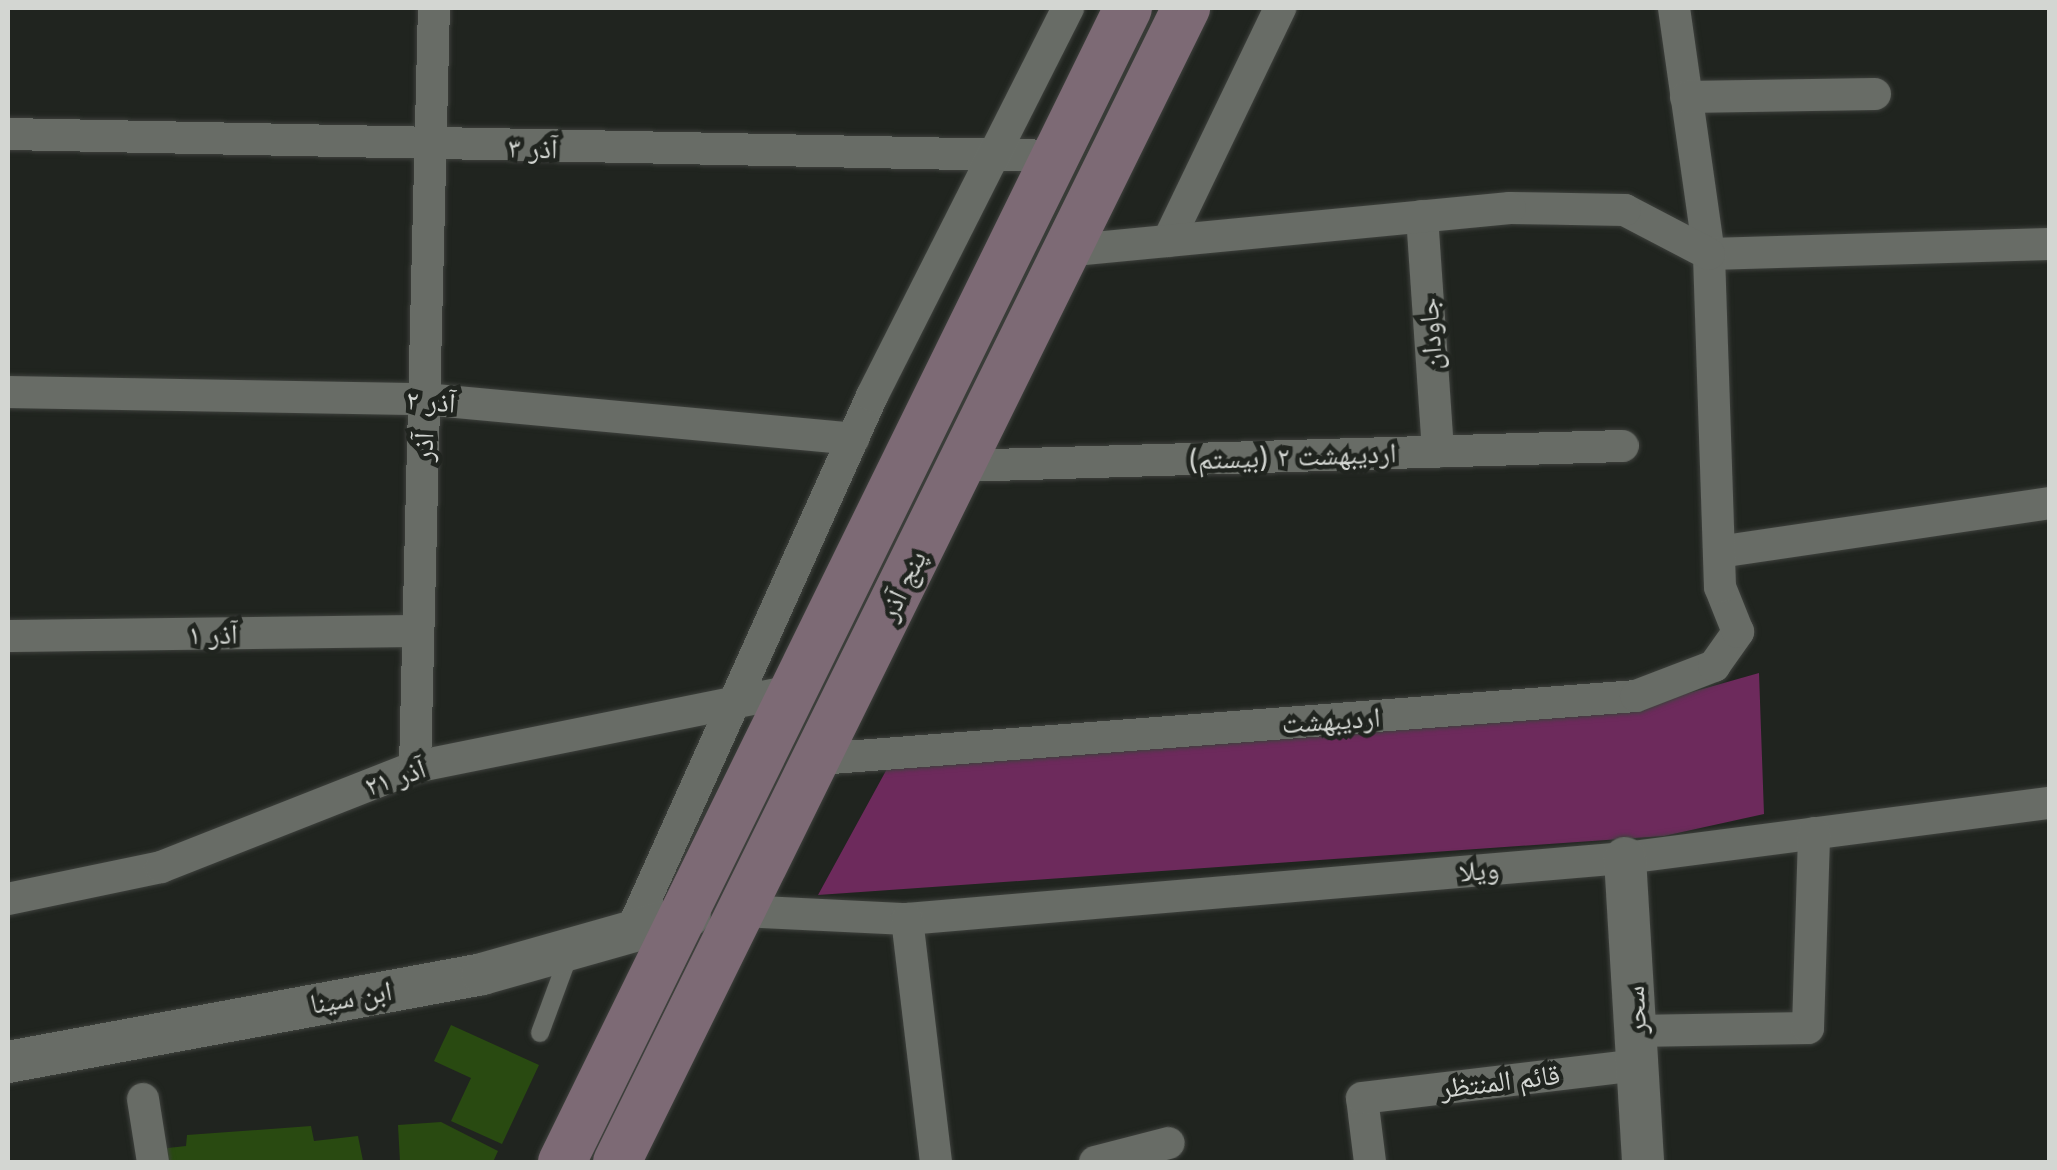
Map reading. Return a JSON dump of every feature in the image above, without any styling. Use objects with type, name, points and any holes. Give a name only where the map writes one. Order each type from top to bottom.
[{"type":"main road","name":"پنج آذر","points":[[562,1162],[690,914],[792,690],[1128,8]]},
{"type":"main road","name":"پنج آذر","points":[[616,1162],[1186,8]]},
{"type":"street","name":"آذر","points":[[414,767],[434,8]]},
{"type":"street","points":[[629,936],[732,700],[853,439],[1000,155],[1068,8]]},
{"type":"street","points":[[1168,241],[1280,8]]},
{"type":"street","name":"اردیبهشت","points":[[818,759],[1636,696],[1714,666],[1738,632],[1720,587],[1725,551],[1704,320],[1709,254],[1674,8]]},
{"type":"street","points":[[1686,97],[1876,94]]},
{"type":"street","name":"آذر ۳","points":[[8,134],[431,146],[1058,156]]},
{"type":"street","points":[[1066,251],[1422,216],[1625,210],[1709,254],[2050,244]]},
{"type":"street","name":"جاودان","points":[[1422,216],[1438,451]]},
{"type":"street","name":"آذر ۲","points":[[8,392],[424,399],[853,439]]},
{"type":"street","name":"اردیبهشت ۲ (بیستم)","points":[[960,466],[1623,446]]},
{"type":"street","points":[[1725,551],[2050,503]]},
{"type":"street","name":"آذر ۱","points":[[8,636],[418,631]]},
{"type":"street","name":"آذر ۲۱","points":[[8,899],[161,868],[414,767],[792,690]]},
{"type":"street","name":"ویلا","points":[[741,910],[907,920],[1625,858],[2050,803]]},
{"type":"street","name":"قائم المنتظر","points":[[1370,1162],[1362,1098],[1637,1048],[1808,1028],[1814,833]]},
{"type":"street","name":"سحر","points":[[1625,858],[1644,1162]]},
{"type":"street","name":"ابن سینا","points":[[8,1062],[177,1037],[570,952],[690,914]]},
{"type":"street","points":[[907,920],[936,1162]]},
{"type":"street","points":[[143,1099],[153,1162]]},
{"type":"street","points":[[1095,1162],[1169,1143]]},
{"type":"lane","points":[[540,1032],[570,952]]},
{"type":"shaded area","points":[[1759,673],[1764,814],[1664,836],[818,895],[894,756],[1625,711]]},
{"type":"building","points":[[451,1025],[539,1065],[502,1144],[451,1121],[471,1078],[434,1061]]},
{"type":"building","points":[[441,1122],[498,1151],[493,1162],[400,1162],[398,1125]]},
{"type":"building","points":[[311,1126],[314,1141],[358,1136],[363,1161],[160,1162],[159,1149],[186,1146],[187,1135]]}]
